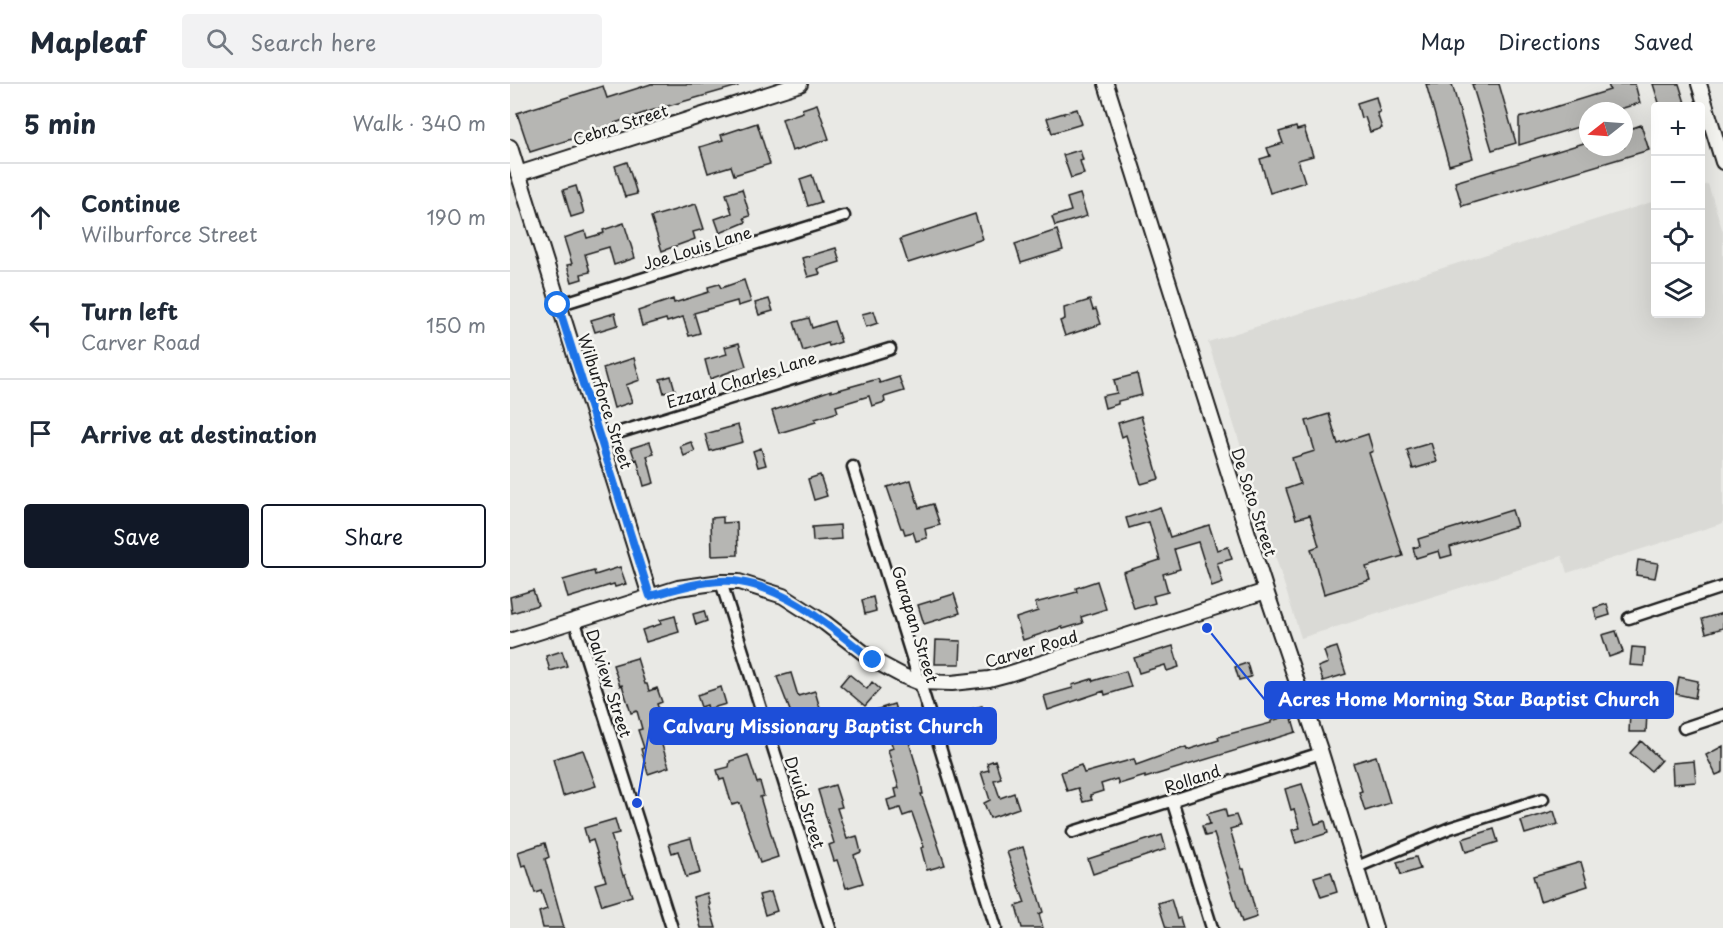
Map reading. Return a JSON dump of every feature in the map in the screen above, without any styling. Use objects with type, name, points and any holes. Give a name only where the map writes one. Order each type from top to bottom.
[{"type":"street","name":"Cebra Street","points":[[518,174],[800,84]]},
{"type":"street","name":"De Soto Street","points":[[1106,84],[1375,928]]},
{"type":"street","points":[[1699,84],[1723,162]]},
{"type":"street","name":"Wilburforce Street","points":[[510,147],[650,596]]},
{"type":"street","name":"Joe Louis Lane","points":[[558,305],[844,216]]},
{"type":"street","name":"Ezzard Charles Lane","points":[[601,438],[890,349]]},
{"type":"street","name":"Garapan Street","points":[[853,467],[996,928]]},
{"type":"street","name":"Druid Street","points":[[721,582],[830,928]]},
{"type":"street","name":"Carver Road","points":[[510,640],[678,588],[739,582],[783,596],[825,623],[873,660],[903,676],[918,682],[952,683],[1008,675],[1266,591]]},
{"type":"street","points":[[1629,618],[1723,587]]},
{"type":"street","name":"Dalview Street","points":[[574,619],[672,928]]},
{"type":"street","points":[[1684,728],[1723,715]]},
{"type":"street","name":"Rolland","points":[[1073,832],[1321,753]]},
{"type":"street","points":[[1357,867],[1450,828],[1543,799]]},
{"type":"street","points":[[1172,800],[1212,928]]},
{"type":"shaded area","points":[[1708,184],[1723,232],[1723,523],[1567,573],[1562,556],[1301,638],[1208,342],[1651,202],[1651,318],[1705,318],[1705,185]]},
{"type":"building","points":[[651,84],[738,84],[738,86],[647,112],[615,123],[616,125],[530,152],[517,113],[603,86],[607,98]]},
{"type":"building","points":[[1426,84],[1452,84],[1473,158],[1449,165]]},
{"type":"building","points":[[1472,84],[1499,84],[1516,143],[1492,150]]},
{"type":"building","points":[[1608,84],[1635,84],[1640,103],[1633,105],[1633,102],[1579,102],[1579,127],[1519,145],[1519,118],[1610,90]]},
{"type":"building","points":[[1653,84],[1679,84],[1685,102],[1659,102]]},
{"type":"building","points":[[1376,97],[1380,112],[1377,113],[1382,128],[1370,132],[1365,117],[1361,118],[1357,103]]},
{"type":"building","points":[[817,104],[829,139],[792,151],[782,119],[803,112],[802,109]]},
{"type":"building","points":[[1077,109],[1082,124],[1052,133],[1047,118]]},
{"type":"building","points":[[757,123],[770,164],[734,175],[731,166],[708,173],[700,147],[723,140],[721,135]]},
{"type":"building","points":[[1641,125],[1649,150],[1633,155],[1633,128]]},
{"type":"building","points":[[1296,127],[1297,130],[1304,128],[1313,156],[1298,160],[1305,182],[1270,193],[1260,159],[1270,156],[1267,148],[1283,143],[1279,132]]},
{"type":"building","points":[[1579,145],[1579,156],[1629,156],[1462,206],[1455,182]]},
{"type":"building","points":[[1080,150],[1083,160],[1080,161],[1084,174],[1071,178],[1063,155]]},
{"type":"building","points":[[627,162],[637,194],[625,197],[615,166]]},
{"type":"building","points":[[812,175],[821,202],[808,206],[800,179]]},
{"type":"building","points":[[576,186],[584,213],[571,217],[563,190]]},
{"type":"building","points":[[742,189],[750,216],[744,218],[746,222],[720,233],[715,219],[732,213],[726,194]]},
{"type":"building","points":[[1080,194],[1087,216],[1055,226],[1052,217],[1071,211],[1067,198]]},
{"type":"building","points":[[696,204],[704,229],[693,232],[695,239],[662,251],[651,217]]},
{"type":"building","points":[[975,214],[983,239],[908,263],[900,239]]},
{"type":"building","points":[[624,223],[635,258],[614,265],[609,247],[585,254],[590,272],[581,274],[582,279],[572,282],[567,265],[572,264],[564,238],[585,231],[587,238]]},
{"type":"building","points":[[1057,230],[1063,250],[1021,263],[1015,244]]},
{"type":"building","points":[[836,248],[840,262],[818,269],[820,274],[808,277],[802,258]]},
{"type":"building","points":[[744,280],[751,302],[738,306],[737,301],[694,313],[700,333],[689,336],[683,317],[642,326],[638,311],[673,299],[674,303],[709,292],[708,287],[719,284],[721,288]]},
{"type":"building","points":[[769,299],[773,311],[759,315],[755,303]]},
{"type":"building","points":[[1090,300],[1101,324],[1065,336],[1060,321],[1065,319],[1064,308]]},
{"type":"building","points":[[874,311],[878,323],[866,327],[862,314]]},
{"type":"building","points":[[615,313],[618,325],[595,332],[591,320]]},
{"type":"building","points":[[809,318],[812,328],[834,321],[841,342],[829,346],[828,343],[803,351],[794,322]]},
{"type":"building","points":[[739,343],[746,366],[710,379],[705,360],[727,354],[725,347]]},
{"type":"building","points":[[634,358],[640,380],[626,385],[632,402],[614,408],[603,368]]},
{"type":"building","points":[[1137,374],[1142,395],[1118,401],[1118,404],[1105,408],[1102,396],[1117,393],[1114,380]]},
{"type":"building","points":[[671,376],[675,390],[664,393],[660,379]]},
{"type":"building","points":[[899,377],[904,391],[884,397],[885,402],[872,406],[869,396],[836,406],[838,412],[815,419],[816,422],[779,433],[772,411],[831,390],[831,392],[878,379],[880,383]]},
{"type":"building","points":[[1329,414],[1338,444],[1368,434],[1373,451],[1369,453],[1403,556],[1366,567],[1370,580],[1324,594],[1311,549],[1319,546],[1310,515],[1296,519],[1286,489],[1300,484],[1292,458],[1315,451],[1306,421]]},
{"type":"building","points":[[1141,416],[1159,479],[1141,484],[1126,435],[1122,437],[1118,423]]},
{"type":"building","points":[[738,425],[743,442],[710,451],[705,434]]},
{"type":"building","points":[[650,442],[654,454],[647,456],[654,483],[644,486],[637,459],[635,460],[631,448]]},
{"type":"building","points":[[691,442],[695,451],[684,456],[680,446]]},
{"type":"building","points":[[1431,443],[1437,462],[1413,469],[1407,450]]},
{"type":"building","points":[[761,448],[766,465],[758,467],[753,451]]},
{"type":"building","points":[[820,475],[827,496],[814,500],[808,479]]},
{"type":"building","points":[[911,480],[919,508],[933,504],[940,525],[925,529],[927,538],[916,541],[913,532],[905,534],[901,528],[887,487]]},
{"type":"building","points":[[1160,507],[1170,537],[1209,525],[1217,550],[1228,547],[1232,559],[1217,563],[1223,583],[1212,587],[1198,542],[1174,549],[1180,569],[1163,574],[1168,592],[1153,596],[1155,603],[1134,609],[1123,572],[1160,560],[1149,522],[1129,528],[1126,518]]},
{"type":"building","points":[[1512,510],[1517,526],[1450,547],[1452,555],[1441,558],[1439,551],[1416,558],[1413,548],[1420,546],[1418,539]]},
{"type":"building","points":[[723,517],[723,523],[737,522],[738,555],[712,556],[711,518]]},
{"type":"building","points":[[840,525],[841,539],[813,541],[812,527]]},
{"type":"building","points":[[1638,560],[1658,563],[1655,578],[1636,575]]},
{"type":"building","points":[[620,567],[626,584],[615,587],[614,584],[568,598],[563,580],[594,571],[595,575]]},
{"type":"building","points":[[1097,581],[1106,609],[1081,617],[1083,623],[1063,629],[1062,627],[1023,640],[1016,618],[1038,611],[1035,603],[1077,592],[1076,588]]},
{"type":"building","points":[[533,590],[538,605],[512,613],[510,597]]},
{"type":"building","points":[[954,594],[960,613],[924,624],[918,605]]},
{"type":"building","points":[[873,597],[876,611],[865,614],[862,600]]},
{"type":"building","points":[[1607,604],[1610,615],[1597,619],[1594,608]]},
{"type":"building","points":[[704,611],[707,621],[696,625],[693,614]]},
{"type":"building","points":[[1723,613],[1723,628],[1706,633],[1702,619]]},
{"type":"building","points":[[675,616],[679,632],[646,642],[642,630],[661,624],[660,620]]},
{"type":"building","points":[[1616,631],[1623,652],[1609,657],[1602,635]]},
{"type":"building","points":[[936,640],[961,641],[960,664],[935,664]]},
{"type":"building","points":[[1173,646],[1179,667],[1167,671],[1165,665],[1139,673],[1134,658]]},
{"type":"building","points":[[1337,647],[1346,674],[1323,681],[1318,667],[1328,663],[1324,651]]},
{"type":"building","points":[[1632,647],[1645,648],[1644,666],[1630,665]]},
{"type":"building","points":[[562,651],[567,666],[550,671],[546,656]]},
{"type":"building","points":[[637,658],[649,691],[657,688],[662,702],[657,704],[667,733],[659,736],[669,767],[648,774],[641,749],[644,748],[638,730],[642,729],[637,711],[631,713],[613,665]]},
{"type":"building","points":[[1247,663],[1251,677],[1239,680],[1235,667]]},
{"type":"building","points":[[1126,671],[1131,687],[1105,695],[1104,691],[1048,710],[1044,696],[1073,688],[1072,685]]},
{"type":"building","points":[[791,673],[798,696],[815,691],[821,712],[794,721],[777,677]]},
{"type":"building","points":[[849,674],[867,689],[872,682],[880,689],[865,706],[840,685]]},
{"type":"building","points":[[1679,677],[1698,681],[1695,698],[1676,694]]},
{"type":"building","points":[[721,687],[726,704],[708,709],[707,705],[701,707],[697,695]]},
{"type":"building","points":[[894,704],[902,730],[905,729],[920,778],[923,794],[921,794],[945,865],[927,870],[921,848],[924,847],[912,813],[903,816],[900,808],[890,811],[887,800],[897,797],[895,789],[899,788],[888,750],[893,748],[885,724],[874,727],[869,712]]},
{"type":"building","points":[[982,706],[989,730],[981,732],[983,739],[964,744],[956,713]]},
{"type":"building","points":[[1630,713],[1647,713],[1646,732],[1629,732]]},
{"type":"building","points":[[1291,715],[1296,732],[1145,778],[1145,776],[1119,784],[1117,779],[1101,784],[1103,791],[1090,795],[1092,800],[1083,802],[1078,788],[1067,791],[1061,772],[1081,765],[1084,773],[1134,759],[1136,765]]},
{"type":"building","points":[[1641,741],[1661,760],[1651,771],[1630,753]]},
{"type":"building","points":[[1723,746],[1723,772],[1716,775],[1706,755]]},
{"type":"building","points":[[583,750],[596,786],[563,796],[553,759]]},
{"type":"building","points":[[748,755],[757,783],[760,782],[764,796],[760,797],[778,857],[760,863],[740,803],[732,805],[724,779],[720,780],[717,770],[729,767],[730,761]]},
{"type":"building","points":[[1376,756],[1390,803],[1365,811],[1359,792],[1362,791],[1353,763]]},
{"type":"building","points":[[995,760],[1001,778],[994,780],[1000,798],[1014,793],[1019,808],[990,818],[984,803],[990,800],[981,772],[989,770],[987,763]]},
{"type":"building","points":[[1694,761],[1696,782],[1673,784],[1672,763]]},
{"type":"building","points":[[1302,784],[1315,824],[1325,821],[1328,833],[1296,843],[1292,830],[1300,828],[1294,809],[1291,810],[1285,789]]},
{"type":"building","points":[[835,785],[842,807],[837,808],[847,839],[857,836],[861,852],[854,855],[863,883],[846,888],[837,860],[834,861],[829,845],[834,843],[818,790]]},
{"type":"building","points":[[1225,809],[1227,817],[1236,815],[1240,826],[1230,829],[1257,917],[1242,922],[1214,834],[1205,836],[1202,826],[1210,824],[1207,814]]},
{"type":"building","points":[[1554,811],[1558,824],[1525,834],[1521,821]]},
{"type":"building","points":[[615,819],[619,833],[611,835],[623,876],[625,875],[632,896],[602,905],[595,884],[606,881],[593,840],[588,842],[584,828]]},
{"type":"building","points":[[1494,829],[1498,842],[1466,852],[1462,839]]},
{"type":"building","points":[[1162,835],[1166,849],[1093,874],[1088,859]]},
{"type":"building","points":[[691,838],[700,873],[686,877],[678,851],[672,853],[669,844]]},
{"type":"building","points":[[545,843],[549,857],[545,859],[564,928],[543,928],[539,912],[547,909],[541,891],[535,893],[526,865],[522,866],[518,852]]},
{"type":"building","points":[[1023,847],[1043,912],[1039,914],[1043,928],[1022,928],[1016,906],[1025,903],[1007,852]]},
{"type":"building","points":[[1416,857],[1420,869],[1401,875],[1397,862]]},
{"type":"building","points":[[1581,862],[1588,886],[1540,901],[1533,876]]},
{"type":"building","points":[[1331,872],[1337,892],[1321,897],[1314,877]]},
{"type":"building","points":[[771,892],[777,911],[765,915],[759,895]]},
{"type":"building","points":[[707,893],[716,928],[701,928],[693,897]]},
{"type":"building","points":[[1171,899],[1177,919],[1180,918],[1183,928],[1166,928],[1158,903]]},
{"type":"place","name":"Acres Home Morning Star Baptist Church","points":[[1207,628]]},
{"type":"place","name":"Calvary Missionary Baptist Church","points":[[637,803]]},
{"type":"route","points":[[558,305],[650,596],[678,588],[721,582],[739,582],[763,588],[804,608],[873,660]]}]
